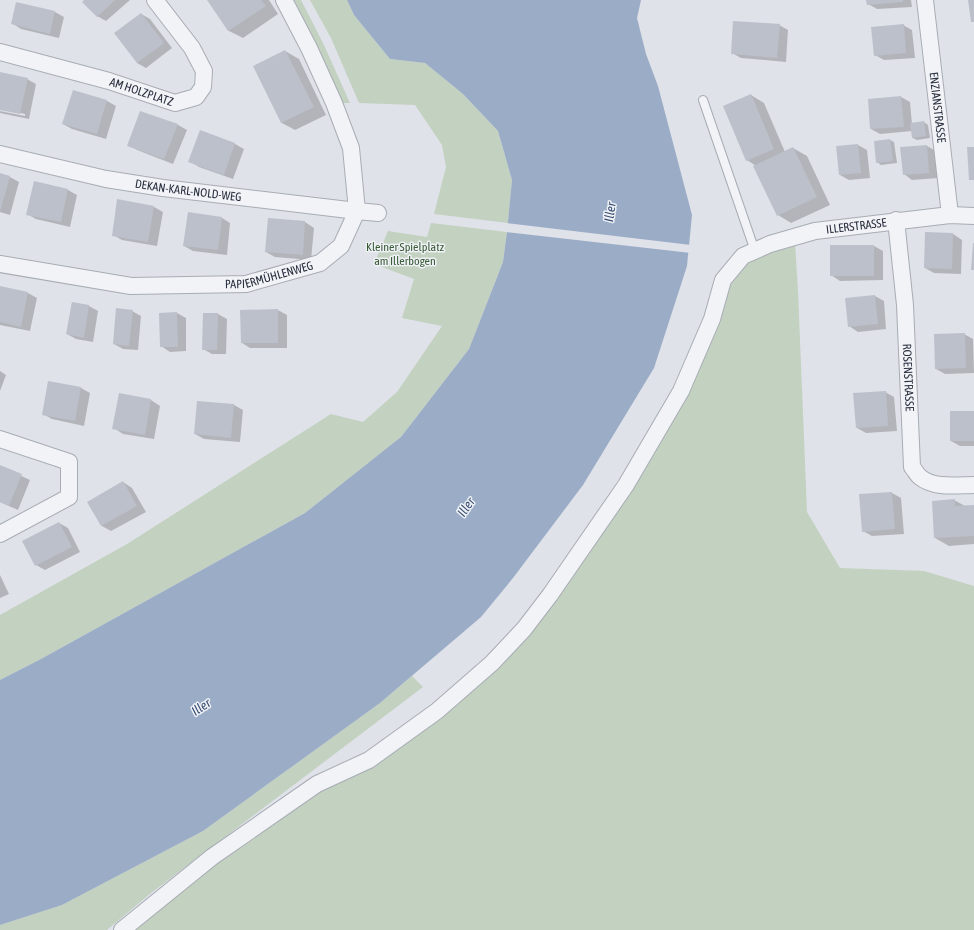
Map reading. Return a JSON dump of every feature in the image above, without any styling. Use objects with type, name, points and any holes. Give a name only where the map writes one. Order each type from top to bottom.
[{"type":"street","name":"AM HOLZPLATZ","points":[[0,52],[109,81],[175,102],[196,97],[203,87],[204,71],[192,48],[155,0]]},
{"type":"street","name":"PAPIERMÜHLENWEG","points":[[0,264],[131,286],[246,284],[320,263],[341,246],[356,211],[351,148],[334,104],[309,48],[284,0]]},
{"type":"street","name":"ENZIANSTRASSE","points":[[925,0],[950,215]]},
{"type":"street","name":"DEKAN-KARL-NOLD-WEG","points":[[0,154],[106,179],[163,188],[378,213]]},
{"type":"street","name":"ILLERSTRASSE","points":[[749,253],[770,244],[815,231],[896,220],[950,215],[974,216]]},
{"type":"street","name":"ROSENSTRASSE","points":[[896,220],[905,305],[912,467],[921,478],[933,484],[974,485]]},
{"type":"street","points":[[122,930],[212,857],[317,784],[369,760],[437,711],[492,663],[524,629],[550,596],[626,485],[681,391],[712,319],[723,280],[749,253]]},
{"type":"street","points":[[0,439],[69,462],[70,497],[0,534]]},
{"type":"lane","points":[[703,100],[749,253]]},
{"type":"green space","points":[[290,0],[301,0],[323,43],[350,103],[341,103]]},
{"type":"green space","points":[[310,0],[347,0],[354,15],[390,59],[425,63],[463,94],[498,131],[512,180],[508,223],[434,214],[446,167],[442,145],[415,105],[359,103],[331,38]]},
{"type":"green space","name":"Kleiner Spielplatz am Illerbogen","points":[[431,223],[507,232],[503,262],[469,349],[401,437],[305,513],[41,659],[0,680],[0,615],[127,544],[331,414],[363,422],[397,392],[442,326],[402,318],[414,279],[374,264],[388,231],[427,237]]},
{"type":"green space","points":[[795,243],[807,512],[840,568],[924,571],[974,586],[974,930],[129,930],[215,860],[494,665],[628,491],[727,290],[747,264],[760,257]]},
{"type":"green space","points":[[412,676],[423,687],[151,893],[107,930],[0,930],[0,925],[62,905],[203,831],[380,703]]},
{"type":"water","name":"Iller","points":[[347,0],[641,0],[637,18],[646,54],[658,86],[692,215],[687,266],[654,368],[583,485],[513,578],[481,617],[380,703],[203,831],[62,905],[0,925],[0,680],[41,659],[305,513],[401,437],[469,349],[503,262],[512,180],[498,131],[463,94],[425,63],[390,59],[354,15]]},
{"type":"pier","points":[[506,223],[691,245],[691,253],[505,232]]},
{"type":"building","points":[[84,0],[115,0],[97,17],[82,2]]},
{"type":"building","points":[[207,0],[261,0],[266,6],[228,31]]},
{"type":"building","points":[[866,0],[903,0],[903,2],[867,5]]},
{"type":"building","points":[[968,0],[974,0],[974,22],[971,22]]},
{"type":"building","points":[[16,2],[55,11],[50,34],[11,24]]},
{"type":"building","points":[[141,13],[164,43],[137,63],[114,33]]},
{"type":"building","points":[[733,21],[780,24],[777,58],[731,54]]},
{"type":"building","points":[[904,24],[906,53],[874,56],[871,27]]},
{"type":"building","points":[[285,50],[314,107],[281,123],[253,66]]},
{"type":"building","points":[[0,72],[28,78],[20,114],[0,110]]},
{"type":"building","points":[[73,90],[107,100],[97,134],[62,124]]},
{"type":"building","points":[[751,94],[774,149],[746,161],[723,106]]},
{"type":"building","points":[[901,96],[904,127],[870,129],[868,99]]},
{"type":"building","points":[[140,111],[178,124],[164,159],[127,146]]},
{"type":"building","points":[[924,121],[926,136],[912,138],[910,123]]},
{"type":"building","points":[[200,130],[235,143],[224,175],[188,162]]},
{"type":"building","points":[[890,139],[893,161],[876,163],[874,141]]},
{"type":"building","points":[[858,144],[861,173],[839,175],[836,146]]},
{"type":"building","points":[[927,145],[929,173],[903,175],[900,147]]},
{"type":"building","points":[[793,147],[817,197],[777,216],[753,166]]},
{"type":"building","points":[[967,147],[974,147],[974,180],[969,180]]},
{"type":"building","points":[[0,173],[10,176],[0,212]]},
{"type":"building","points":[[34,181],[68,189],[61,222],[26,215]]},
{"type":"building","points":[[117,199],[154,206],[148,242],[112,236]]},
{"type":"building","points":[[188,212],[222,217],[218,250],[183,246]]},
{"type":"building","points":[[268,218],[305,221],[303,255],[265,252]]},
{"type":"building","points":[[925,232],[953,233],[952,269],[924,268]]},
{"type":"building","points":[[973,243],[974,270],[971,270]]},
{"type":"building","points":[[830,245],[874,245],[874,276],[830,276]]},
{"type":"building","points":[[0,286],[28,292],[21,327],[0,322]]},
{"type":"building","points":[[875,295],[878,324],[848,327],[845,298]]},
{"type":"building","points":[[72,302],[89,305],[84,338],[66,334]]},
{"type":"building","points":[[116,308],[133,310],[129,346],[113,344]]},
{"type":"building","points":[[278,309],[278,343],[241,343],[240,310]]},
{"type":"building","points":[[177,312],[178,347],[160,347],[159,313]]},
{"type":"building","points":[[203,313],[218,313],[217,350],[202,350]]},
{"type":"building","points":[[965,333],[966,368],[935,369],[934,334]]},
{"type":"building","points":[[48,381],[81,387],[75,421],[42,415]]},
{"type":"building","points":[[886,391],[888,426],[856,428],[853,393]]},
{"type":"building","points":[[119,393],[151,399],[145,435],[112,429]]},
{"type":"building","points":[[197,401],[234,404],[231,438],[194,434]]},
{"type":"building","points":[[950,411],[974,411],[974,441],[950,441]]},
{"type":"building","points":[[0,465],[22,474],[9,506],[0,502]]},
{"type":"building","points":[[123,481],[137,506],[101,526],[87,502]]},
{"type":"building","points":[[892,492],[895,529],[862,532],[859,494]]},
{"type":"building","points":[[955,499],[955,506],[974,505],[974,536],[934,538],[932,501]]},
{"type":"building","points":[[59,522],[72,547],[35,566],[22,541]]}]
